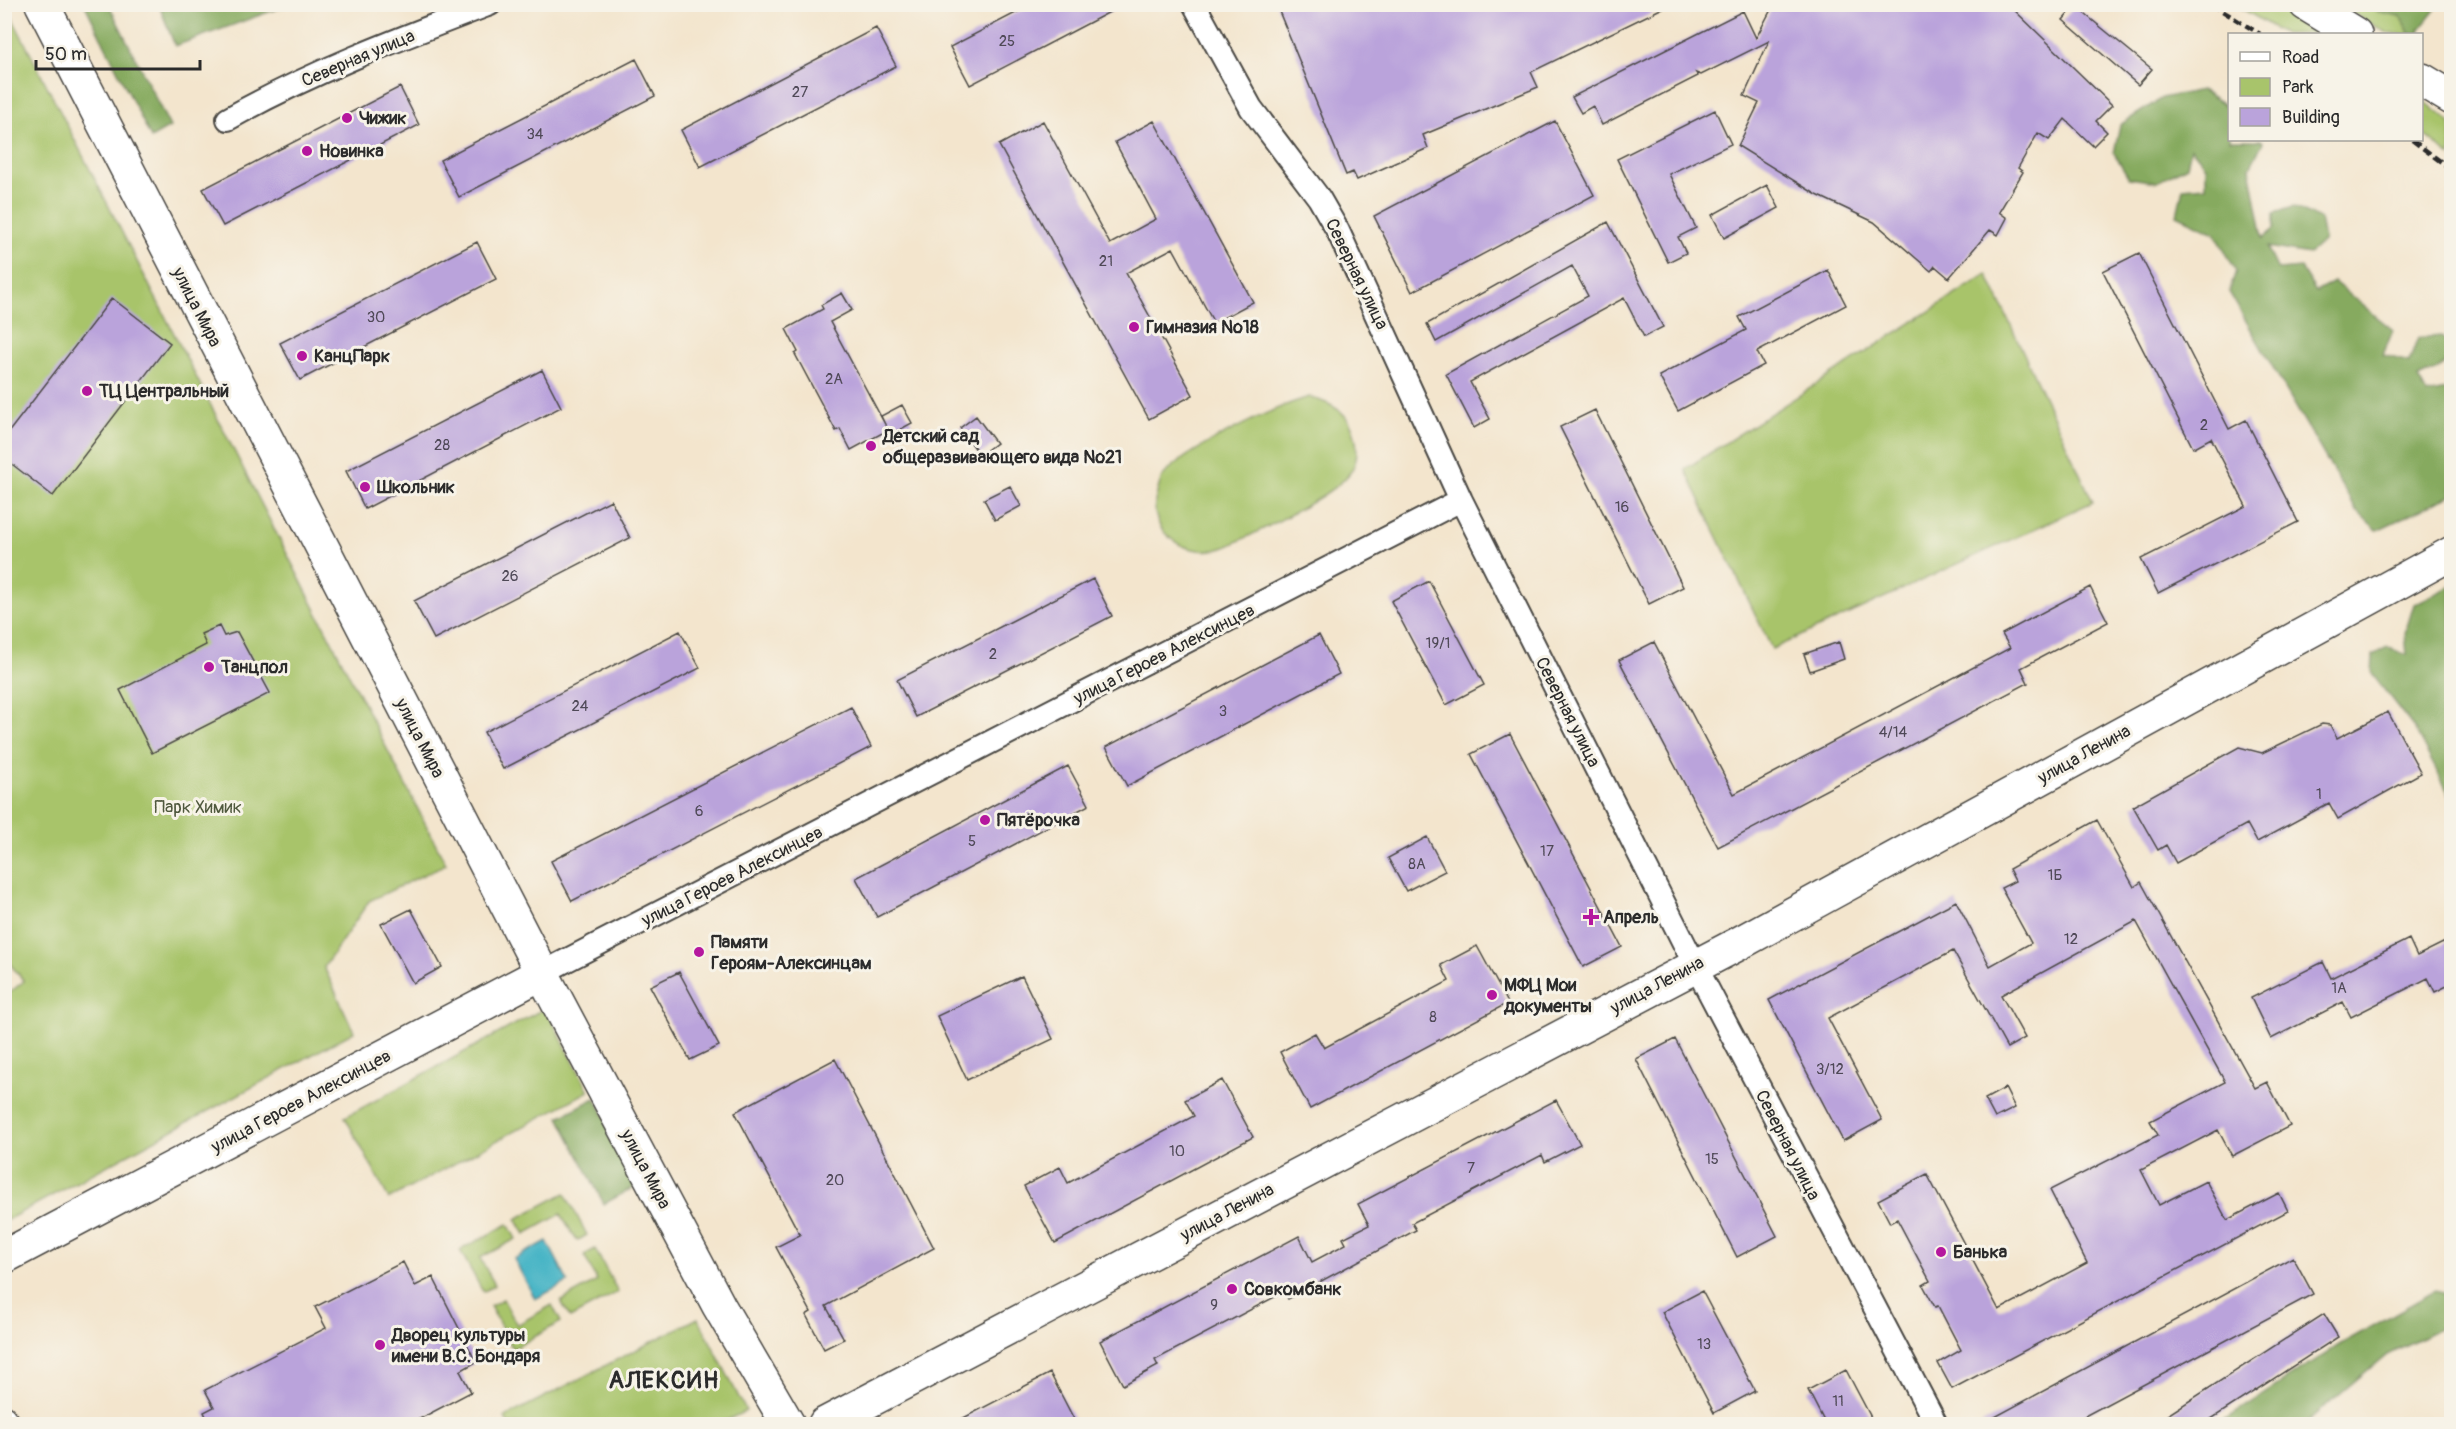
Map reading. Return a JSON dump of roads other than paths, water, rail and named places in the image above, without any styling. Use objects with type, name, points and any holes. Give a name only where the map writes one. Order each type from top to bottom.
[{"type":"street","name":"улица Мира","points":[[42,4],[542,973],[719,1306],[788,1425]]},
{"type":"street","name":"Северная улица","points":[[228,118],[269,96],[342,63],[490,4]]},
{"type":"street","name":"Северная улица","points":[[1194,4],[1251,108],[1319,198],[1338,231],[1461,500],[1695,965],[1864,1292],[1936,1425]]},
{"type":"street","points":[[2306,4],[2353,33]]},
{"type":"street","points":[[2423,81],[2451,98]]},
{"type":"street","name":"улица Героев Алексинцев","points":[[4,1257],[542,973],[1461,500]]},
{"type":"street","name":"улица Ленина","points":[[825,1425],[1695,965],[2451,553]]},
{"type":"street","points":[[4,1417],[9,1425]]},
{"type":"water","points":[[547,1241],[568,1282],[535,1299],[514,1259]]},
{"type":"railway","points":[[2211,4],[2258,33]]},
{"type":"railway","points":[[2413,141],[2452,170]]},
{"type":"place","name":"Чижик","points":[[347,118]]},
{"type":"place","name":"Новинка","points":[[307,151]]},
{"type":"place","name":"Гимназия №18","points":[[1134,327]]},
{"type":"place","name":"КанцПарк","points":[[302,356]]},
{"type":"place","name":"ТЦ Центральный","points":[[87,391]]},
{"type":"place","name":"Детский сад общеразвивающего вида №21","points":[[871,446]]},
{"type":"place","name":"Школьник","points":[[365,487]]},
{"type":"place","name":"Танцпол","points":[[209,667]]},
{"type":"place","name":"Пятёрочка","points":[[985,820]]},
{"type":"place","name":"Апрель","points":[[1591,917]]},
{"type":"place","name":"Памяти Героям-Алексинцам","points":[[699,952]]},
{"type":"place","name":"МФЦ Мои документы","points":[[1492,995]]},
{"type":"place","name":"Банька","points":[[1941,1252]]},
{"type":"place","name":"Совкомбанк","points":[[1232,1289]]},
{"type":"place","name":"Дворец культуры имени В.С. Бондаря","points":[[380,1345]]},
{"type":"district","name":"АЛЕКСИН","points":[[664,1380]]},
{"type":"park label","name":"Парк Химик","points":[[198,807]]}]
